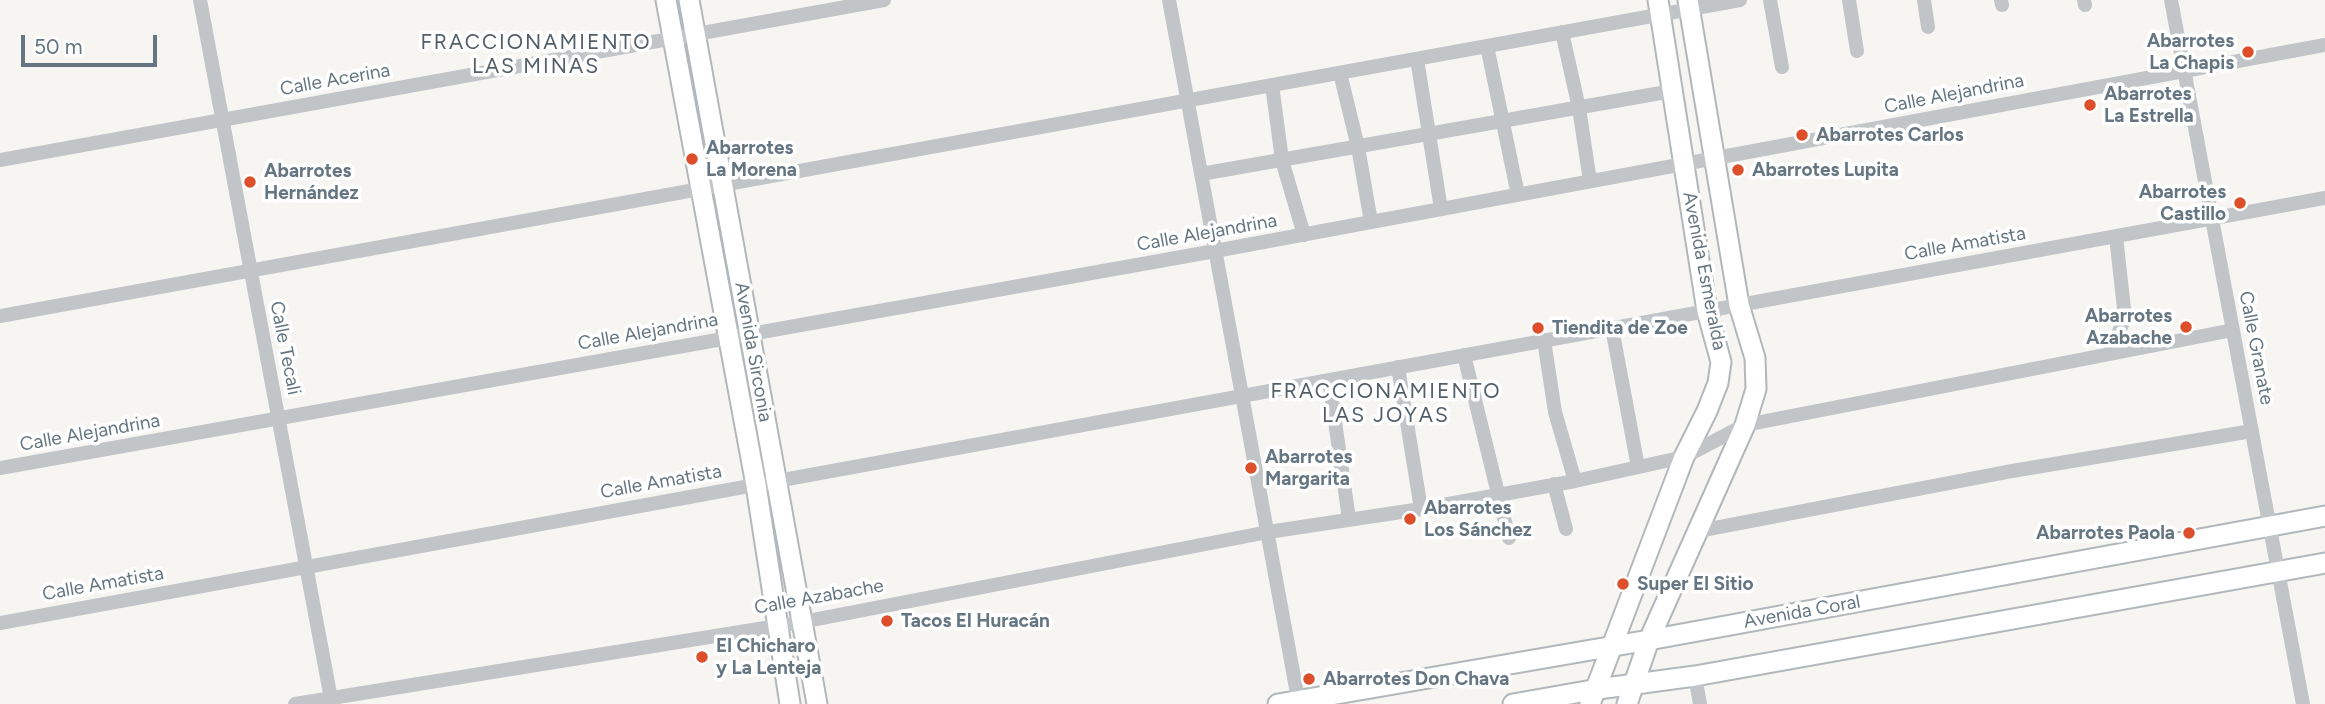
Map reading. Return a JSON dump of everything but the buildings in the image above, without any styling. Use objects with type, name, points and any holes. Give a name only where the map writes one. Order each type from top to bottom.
[{"type":"street","name":"Calle Tecali","points":[[200,0],[331,701]]},
{"type":"street","name":"Avenida Sirconia","points":[[666,0],[756,485],[790,704]]},
{"type":"street","name":"Avenida Sirconia","points":[[689,0],[817,704]]},
{"type":"street","name":"Calle Acerina","points":[[0,160],[884,0]]},
{"type":"street","points":[[1169,0],[1298,702]]},
{"type":"street","points":[[0,316],[1487,46],[1562,32],[1659,7],[1740,0]]},
{"type":"street","points":[[1770,0],[1782,67]]},
{"type":"street","points":[[1849,0],[1857,51]]},
{"type":"street","points":[[1924,0],[1928,27]]},
{"type":"street","name":"Calle Granate","points":[[2171,0],[2303,704]]},
{"type":"street","name":"Avenida Esmeralda","points":[[1627,704],[1649,640],[1745,425],[1756,389],[1755,358],[1739,305],[1689,5]]},
{"type":"street","name":"Avenida Esmeralda","points":[[1594,696],[1684,457],[1718,383],[1721,362],[1707,310],[1659,7]]},
{"type":"street","points":[[1562,32],[1579,108],[1590,181]]},
{"type":"street","name":"Calle Alejandrina","points":[[0,468],[1304,235],[2325,44]]},
{"type":"street","points":[[1487,46],[1518,195]]},
{"type":"street","points":[[1417,59],[1441,209]]},
{"type":"street","points":[[1340,73],[1358,147],[1371,222]]},
{"type":"street","name":"Calle Alejandrina","points":[[1272,85],[1282,160],[1304,235]]},
{"type":"street","points":[[1201,174],[1672,91]]},
{"type":"street","name":"Calle Amatista","points":[[0,623],[2325,198]]},
{"type":"street","points":[[2109,354],[2125,318],[2116,236]]},
{"type":"street","points":[[1612,328],[1638,467]]},
{"type":"street","name":"Calle Azabache","points":[[295,704],[331,701],[777,624],[802,622],[1268,532],[1420,509],[1575,481],[1684,457],[1745,425],[2233,330]]},
{"type":"street","points":[[1544,340],[1555,412],[1575,481]]},
{"type":"street","points":[[1464,355],[1509,538]]},
{"type":"street","points":[[1398,367],[1420,509]]},
{"type":"street","points":[[1329,380],[1349,519]]},
{"type":"street","points":[[1698,531],[1994,474],[2252,431]]},
{"type":"street","points":[[1554,484],[1566,529]]},
{"type":"street","name":"Avenida Coral","points":[[1278,704],[1611,647],[2325,516]]},
{"type":"street","points":[[1513,704],[1594,696],[1635,685],[2325,563]]},
{"type":"street","points":[[1695,676],[1700,704]]},
{"type":"place","name":"Abarrotes La Chapis","points":[[2248,52]]},
{"type":"place","name":"Abarrotes La Estrella","points":[[2090,105]]},
{"type":"place","name":"Abarrotes Carlos","points":[[1802,135]]},
{"type":"place","name":"Abarrotes La Morena","points":[[692,159]]},
{"type":"place","name":"Abarrotes Lupita","points":[[1738,170]]},
{"type":"place","name":"Abarrotes Hernández","points":[[250,182]]},
{"type":"place","name":"Abarrotes Castillo","points":[[2240,203]]},
{"type":"place","name":"Abarrotes Azabache","points":[[2186,327]]},
{"type":"place","name":"Tiendita de Zoe","points":[[1538,328]]},
{"type":"place","name":"Abarrotes Margarita","points":[[1251,468]]},
{"type":"place","name":"Abarrotes Los Sánchez","points":[[1410,519]]},
{"type":"place","name":"Abarrotes Paola","points":[[2189,533]]},
{"type":"place","name":"Super El Sitio","points":[[1623,584]]},
{"type":"place","name":"Tacos El Huracán","points":[[887,621]]},
{"type":"place","name":"El Chicharo y La Lenteja","points":[[702,657]]},
{"type":"place","name":"Abarrotes Don Chava","points":[[1309,679]]},
{"type":"district","name":"FRACCIONAMIENTO LAS MINAS","points":[[536,55]]},
{"type":"district","name":"FRACCIONAMIENTO LAS JOYAS","points":[[1386,404]]}]
